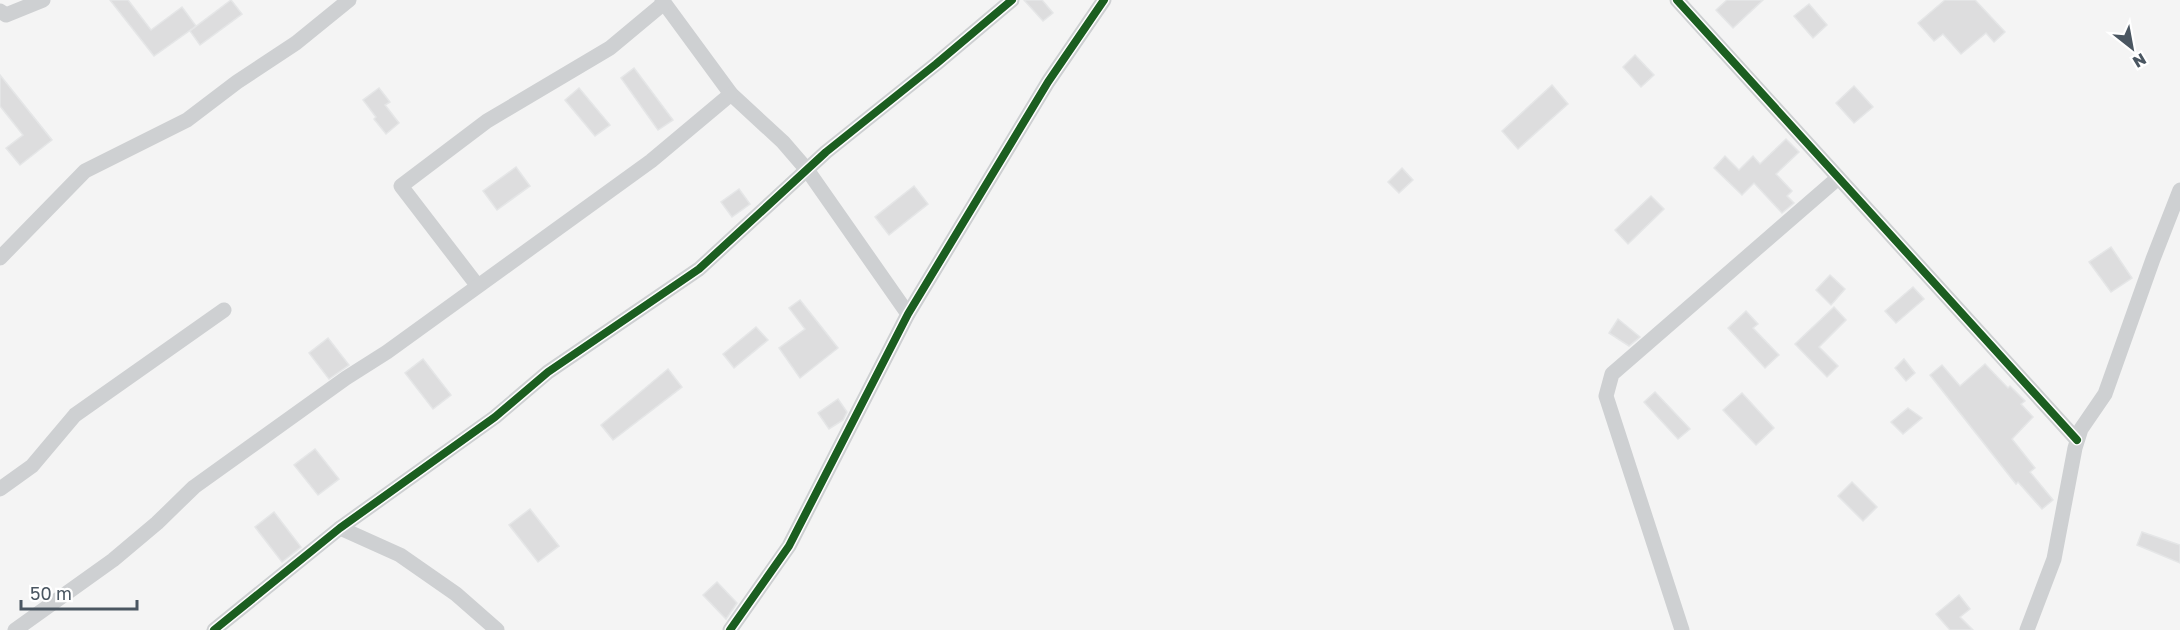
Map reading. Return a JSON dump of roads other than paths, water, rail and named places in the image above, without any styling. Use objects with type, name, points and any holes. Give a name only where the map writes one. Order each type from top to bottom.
[{"type":"street","points":[[0,11],[6,15],[43,0]]},
{"type":"street","points":[[0,258],[85,171],[187,120],[237,82],[296,43],[349,0]]},
{"type":"street","points":[[214,630],[340,528],[495,417],[548,372],[699,269],[826,152],[1012,0]]},
{"type":"street","points":[[730,630],[789,546],[908,314],[1048,82],[1104,0]]},
{"type":"street","points":[[1677,0],[2077,440]]},
{"type":"street","points":[[477,285],[401,186],[488,121],[610,48],[663,2],[731,94],[783,142],[808,171],[908,314]]},
{"type":"street","points":[[15,630],[114,560],[194,487],[346,378],[387,352],[651,161],[731,94]]},
{"type":"street","points":[[1682,630],[1606,396],[1612,374],[1838,177]]},
{"type":"street","points":[[2027,630],[2054,560],[2080,429],[2105,394],[2180,190]]},
{"type":"street","points":[[0,489],[32,466],[75,415],[224,310]]},
{"type":"street","points":[[340,528],[400,555],[456,594],[497,630]]}]
